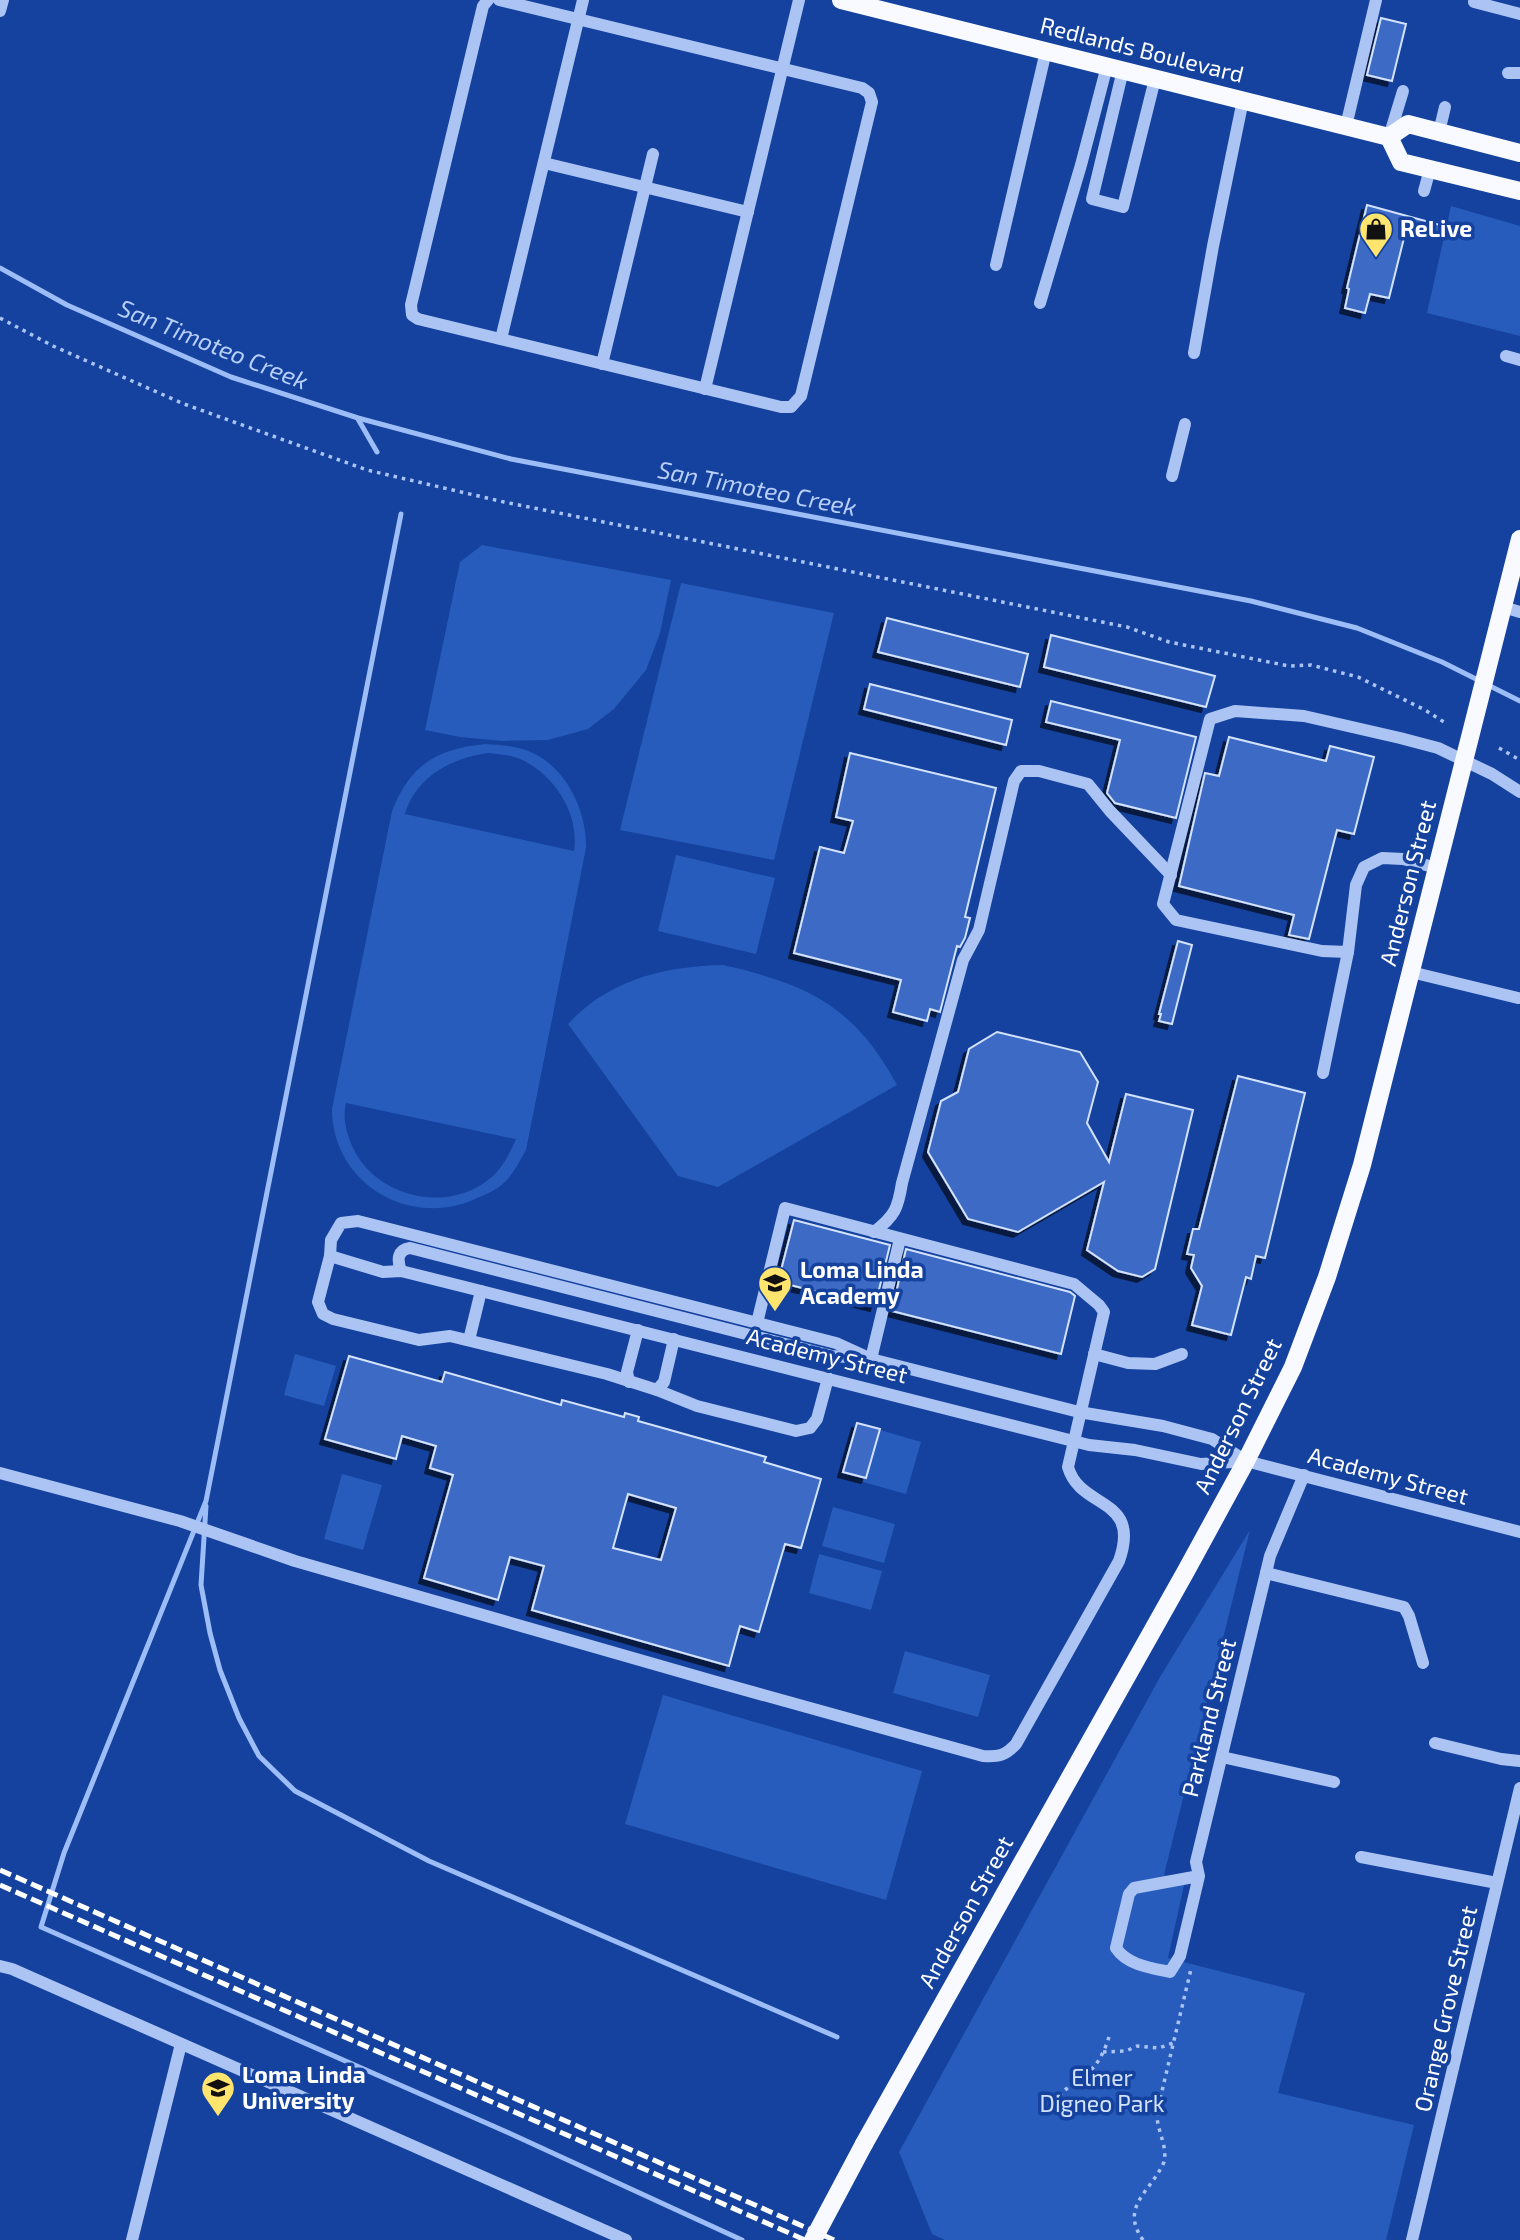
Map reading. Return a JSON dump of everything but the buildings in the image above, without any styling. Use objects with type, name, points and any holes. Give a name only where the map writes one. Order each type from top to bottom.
[{"type":"main road","name":"Redlands Boulevard","points":[[841,0],[1390,137]]},
{"type":"main road","points":[[1520,153],[1408,124],[1390,137],[1401,162],[1520,191]]},
{"type":"main road","name":"Anderson Street","points":[[813,2240],[1246,1461],[1293,1367],[1327,1277],[1362,1166],[1494,646],[1511,609],[1520,539]]},
{"type":"street","points":[[0,11],[3,0]]},
{"type":"street","points":[[488,0],[484,6],[411,304],[412,315],[418,319],[602,364],[781,407],[791,407],[801,396],[872,102],[869,93],[862,88],[499,0]]},
{"type":"street","points":[[501,339],[583,0]]},
{"type":"street","points":[[705,389],[799,0]]},
{"type":"street","points":[[1346,126],[1376,0]]},
{"type":"street","points":[[1474,2],[1520,14]]},
{"type":"street","points":[[996,265],[1046,51]]},
{"type":"street","points":[[1115,68],[1092,199],[1123,207],[1155,79]]},
{"type":"street","points":[[1040,303],[1081,165],[1115,68]]},
{"type":"street","points":[[1390,137],[1403,91]]},
{"type":"street","points":[[1194,353],[1243,100]]},
{"type":"street","points":[[1439,132],[1445,107]]},
{"type":"street","points":[[602,364],[653,154]]},
{"type":"street","points":[[544,163],[748,212]]},
{"type":"street","points":[[1424,191],[1430,169]]},
{"type":"street","points":[[1506,356],[1520,360]]},
{"type":"street","points":[[1172,476],[1185,424]]},
{"type":"street","points":[[1348,952],[1322,951],[1176,920],[1163,904],[1210,719],[1234,711],[1304,716],[1425,745],[1464,760],[1520,792]]},
{"type":"street","points":[[874,1232],[888,1221],[898,1205],[963,960],[979,930],[1014,781],[1021,771],[1039,771],[1088,784],[1171,875]]},
{"type":"street","points":[[1323,1073],[1348,952],[1356,885],[1364,867],[1382,858],[1403,859],[1437,868]]},
{"type":"street","points":[[1411,972],[1518,998]]},
{"type":"street","points":[[0,1473],[180,1521],[295,1561],[713,1681],[983,1756],[999,1757],[1008,1754],[1119,1561],[1125,1544],[1123,1527],[1115,1513],[1076,1483],[1068,1466],[1104,1311],[1074,1284],[785,1208],[757,1323]]},
{"type":"street","name":"Academy Street","points":[[871,1359],[836,1343],[358,1221],[341,1223],[331,1240],[330,1256],[383,1272],[401,1271],[638,1329],[1089,1445],[1135,1450],[1201,1464],[1246,1461],[1520,1532]]},
{"type":"street","points":[[871,1359],[901,1239]]},
{"type":"street","name":"Academy Street","points":[[401,1271],[399,1254],[410,1248],[832,1356],[871,1359],[1079,1412],[1163,1426],[1212,1439],[1246,1461]]},
{"type":"street","points":[[330,1256],[318,1302],[323,1314],[333,1319],[419,1340],[442,1336],[468,1340],[607,1374],[697,1406],[796,1431],[810,1428],[817,1419],[828,1378]]},
{"type":"street","points":[[468,1340],[481,1291]]},
{"type":"street","points":[[629,1382],[627,1372],[638,1329]]},
{"type":"street","points":[[657,1390],[664,1382],[674,1339]]},
{"type":"street","points":[[1094,1354],[1128,1363],[1155,1364],[1182,1354]]},
{"type":"street","name":"Parkland Street","points":[[1199,1875],[1134,1888],[1129,1894],[1116,1948],[1121,1957],[1170,1972],[1180,1956],[1199,1875],[1196,1862],[1270,1556],[1304,1475]]},
{"type":"street","points":[[1266,1573],[1404,1607],[1423,1663]]},
{"type":"street","points":[[1435,1743],[1520,1761]]},
{"type":"street","points":[[1222,1756],[1334,1782]]},
{"type":"street","name":"Orange Grove Street","points":[[1412,2240],[1520,1788]]},
{"type":"street","points":[[1361,1857],[1497,1883]]},
{"type":"street","points":[[0,1966],[626,2240]]},
{"type":"street","points":[[132,2240],[181,2044]]},
{"type":"path","points":[[0,318],[53,346],[184,404],[367,470],[504,502],[1127,627],[1169,642],[1289,666],[1311,665],[1357,677],[1426,710],[1444,722]]},
{"type":"path","points":[[1499,748],[1520,760]]},
{"type":"path","points":[[1143,2240],[1135,2228],[1133,2217],[1135,2208],[1161,2170],[1166,2155],[1156,2124],[1159,2100],[1192,1964]]},
{"type":"path","points":[[1056,2104],[1063,2090],[1073,2084],[1076,2078],[1086,2075],[1103,2052],[1109,2037]]},
{"type":"path","points":[[1103,2052],[1126,2051],[1137,2046],[1159,2048],[1173,2043]]},
{"type":"green space","points":[[1451,206],[1520,226],[1520,336],[1427,313]]},
{"type":"green space","points":[[482,545],[671,580],[660,633],[646,670],[614,709],[588,729],[548,740],[502,741],[425,730],[460,562]]},
{"type":"green space","points":[[681,583],[834,613],[774,860],[620,830]]},
{"type":"green space","points":[[468,746],[509,746],[533,753],[545,760],[573,793],[583,820],[586,848],[526,1150],[514,1171],[494,1190],[473,1200],[448,1207],[423,1208],[399,1202],[377,1192],[359,1177],[345,1158],[335,1135],[332,1109],[392,811],[399,795],[416,771],[439,755]],"holes":[[[488,753],[520,759],[544,774],[554,785],[569,810],[573,823],[574,851],[405,814],[410,801],[426,780],[461,759]],[[346,1103],[515,1139],[516,1139],[497,1172],[480,1185],[461,1194],[420,1196],[400,1191],[382,1181],[366,1167],[354,1150],[347,1133]]]},
{"type":"green space","points":[[676,855],[775,878],[756,954],[658,931]]},
{"type":"green space","points":[[723,965],[780,981],[826,1002],[864,1036],[897,1085],[718,1187],[678,1176],[568,1024],[601,996],[639,978],[680,968]]},
{"type":"green space","points":[[295,1354],[336,1366],[324,1406],[284,1395]]},
{"type":"green space","points":[[877,1429],[921,1442],[906,1494],[863,1482]]},
{"type":"green space","points":[[342,1474],[382,1485],[363,1550],[324,1539]]},
{"type":"green space","points":[[833,1507],[895,1524],[884,1563],[822,1546]]},
{"type":"green space","name":"Elmer Digneo Park","points":[[1250,1530],[1164,1875],[1185,1881],[1168,1958],[1305,1993],[1278,2093],[1414,2125],[1386,2240],[945,2240],[932,2234],[899,2152],[1160,1677]]},
{"type":"green space","points":[[819,1554],[882,1571],[871,1610],[809,1593]]},
{"type":"green space","points":[[905,1651],[990,1675],[978,1717],[893,1693]]},
{"type":"green space","points":[[663,1695],[922,1771],[886,1900],[625,1824]]},
{"type":"waterway","name":"San Timoteo Creek","points":[[0,268],[67,305],[231,377],[358,418],[511,459],[1251,601],[1357,628],[1442,662],[1520,701]]},
{"type":"waterway","points":[[358,419],[377,452]]},
{"type":"waterway","points":[[401,514],[206,1501],[64,1853],[41,1927],[509,2133],[742,2240]]},
{"type":"waterway","points":[[206,1506],[201,1585],[220,1670],[239,1718],[259,1756],[295,1791],[429,1861],[837,2037]]},
{"type":"railway","points":[[0,1870],[834,2240]]},
{"type":"railway","points":[[0,1885],[805,2240]]},
{"type":"place","name":"ReLive","points":[[1376,259]]},
{"type":"place","name":"Loma Linda Academy","points":[[775,1313]]},
{"type":"place","name":"Loma Linda University","points":[[218,2118]]}]
